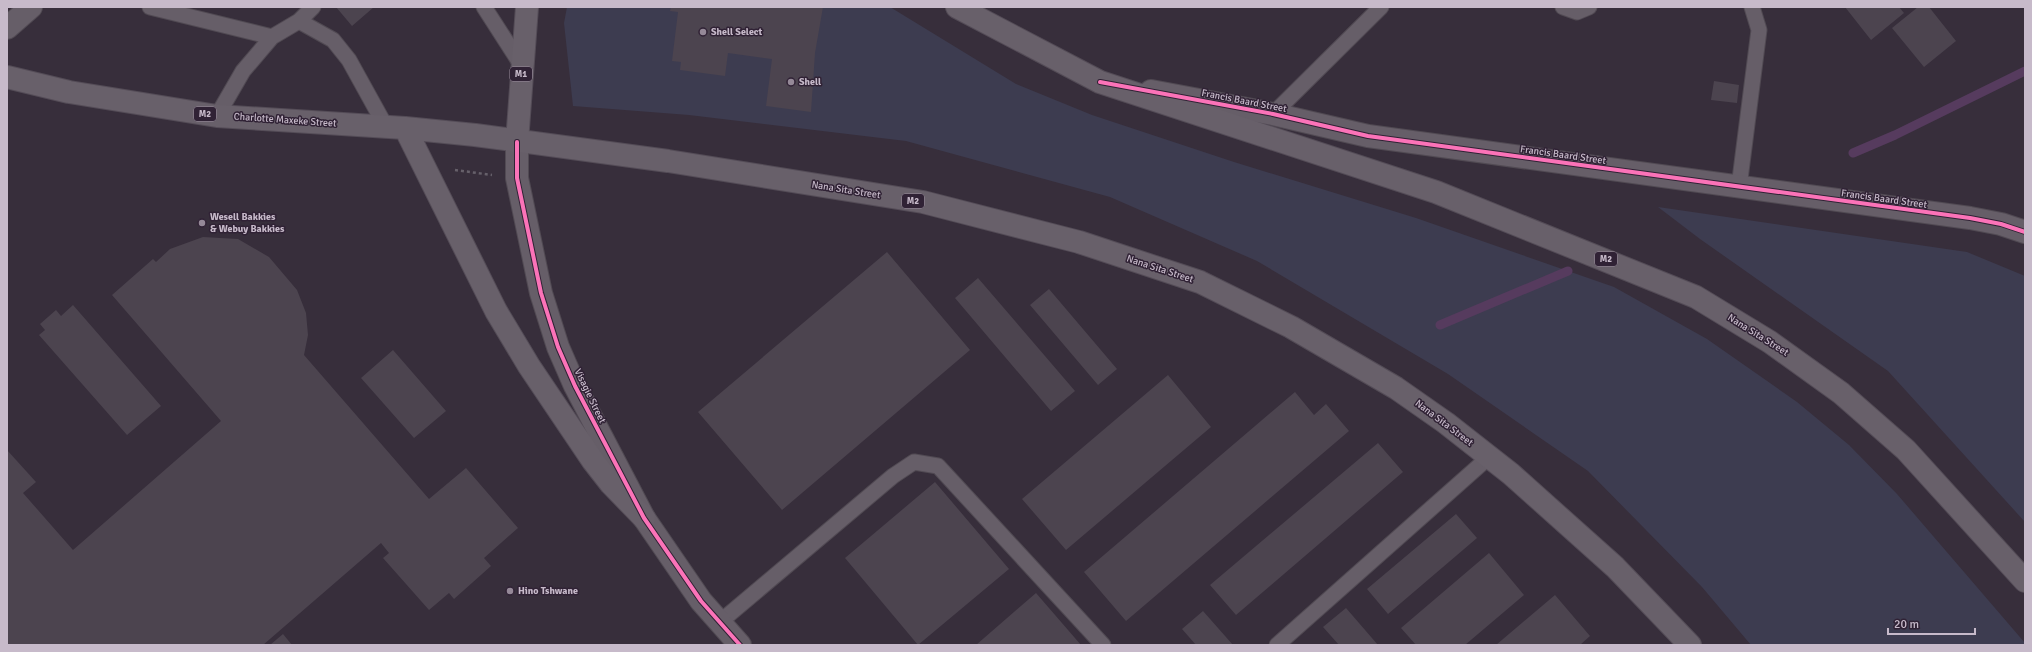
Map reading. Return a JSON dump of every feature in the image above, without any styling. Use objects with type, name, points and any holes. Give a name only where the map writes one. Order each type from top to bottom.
[{"type":"main road","name":"M1","points":[[517,142],[527,7]]},
{"type":"main road","name":"Nana Sita Street","points":[[957,7],[1100,82],[1436,192],[1696,297],[1770,342],[1841,393],[1906,450],[2025,581]]},
{"type":"main road","name":"Charlotte Maxeke Street","points":[[7,77],[69,92],[217,116],[396,127],[517,142]]},
{"type":"main road","points":[[396,127],[425,167],[496,312],[529,366],[593,461],[611,484],[644,518]]},
{"type":"main road","name":"Nana Sita Street","points":[[517,142],[668,161],[923,202],[1079,242],[1200,282],[1291,327],[1396,388],[1511,474],[1615,567],[1690,645]]},
{"type":"street","points":[[7,28],[31,7]]},
{"type":"street","name":"Francis Baard Street","points":[[1100,82],[1273,114],[1368,136],[1970,218],[2001,224],[2025,232]]},
{"type":"street","name":"Visagie Street","points":[[517,142],[517,178],[541,293],[558,348],[609,454],[644,518],[701,601],[740,645]]},
{"type":"lane","points":[[150,7],[170,9],[272,38]]},
{"type":"lane","points":[[217,116],[243,71],[272,38],[299,21],[313,7]]},
{"type":"lane","points":[[484,7],[522,66]]},
{"type":"lane","points":[[1273,114],[1381,7]]},
{"type":"lane","points":[[1563,7],[1577,12],[1589,7]]},
{"type":"lane","points":[[1739,187],[1759,30],[1752,7]]},
{"type":"lane","points":[[299,21],[332,40],[349,60],[396,127]]},
{"type":"lane","points":[[1277,645],[1489,457]]},
{"type":"lane","points":[[720,622],[892,476],[914,462],[938,466],[1103,645]]},
{"type":"path","points":[[425,167],[517,178]]},
{"type":"shaded area","points":[[567,7],[890,7],[1016,84],[1092,115],[1234,162],[1416,218],[1614,287],[1707,339],[1797,402],[1849,445],[1897,494],[2025,643],[2025,645],[1751,645],[1702,587],[1588,471],[1448,374],[1257,261],[1110,197],[906,141],[689,115],[573,106],[564,23]]},
{"type":"shaded area","points":[[1658,207],[1967,252],[2025,276],[2025,522],[1888,371],[1700,239]]},
{"type":"building","points":[[336,7],[374,7],[352,26]]},
{"type":"building","name":"Shell","points":[[671,7],[823,7],[815,53],[811,112],[766,106],[772,59],[728,53],[725,76],[680,70],[681,62],[672,61],[678,12],[670,11]]},
{"type":"building","points":[[1845,7],[1899,7],[1904,13],[1871,40]]},
{"type":"building","points":[[1918,7],[1929,7],[1956,41],[1924,67],[1892,28]]},
{"type":"building","points":[[1714,81],[1739,85],[1737,103],[1711,100]]},
{"type":"building","points":[[203,237],[238,239],[269,257],[297,290],[306,313],[308,335],[304,355],[429,499],[466,468],[518,528],[484,558],[491,566],[454,599],[449,593],[429,610],[383,558],[389,553],[381,543],[263,645],[7,645],[7,450],[36,482],[23,493],[73,550],[221,421],[112,295],[153,259],[156,262],[170,249]]},
{"type":"building","points":[[887,252],[970,350],[782,510],[698,412]]},
{"type":"building","points":[[978,278],[1075,391],[1051,411],[955,298]]},
{"type":"building","points":[[1049,289],[1117,369],[1098,385],[1030,305]]},
{"type":"building","points":[[73,305],[161,406],[127,435],[39,335],[45,330],[40,324],[56,310],[61,316]]},
{"type":"building","points":[[393,350],[446,411],[414,438],[361,378]]},
{"type":"building","points":[[1168,375],[1211,427],[1066,550],[1022,499]]},
{"type":"building","points":[[1295,392],[1314,415],[1326,404],[1349,431],[1126,621],[1084,572]]},
{"type":"building","points":[[1378,443],[1403,472],[1236,615],[1210,585]]},
{"type":"building","points":[[935,482],[1009,569],[918,645],[845,558]]},
{"type":"building","points":[[1456,514],[1477,538],[1388,614],[1367,589]]},
{"type":"building","points":[[1489,553],[1524,595],[1465,645],[1416,645],[1401,628]]},
{"type":"building","points":[[1036,593],[1081,645],[976,645]]},
{"type":"building","points":[[1555,595],[1590,636],[1580,645],[1496,645]]},
{"type":"building","points":[[1346,608],[1378,645],[1339,645],[1323,627]]},
{"type":"building","points":[[1203,611],[1233,645],[1196,645],[1182,629]]},
{"type":"building","points":[[283,634],[292,645],[270,645]]},
{"type":"waterway","points":[[1853,153],[1895,135],[2025,71]]},
{"type":"waterway","points":[[1440,325],[1568,271]]},
{"type":"cycle path","points":[[1100,82],[1273,114],[1368,136],[1970,218],[2001,224],[2025,232]]},
{"type":"cycle path","points":[[517,142],[517,178],[541,293],[558,347],[575,386],[644,518],[701,601],[740,645]]},
{"type":"place","name":"Shell Select","points":[[703,32]]},
{"type":"place","name":"Shell","points":[[791,82]]},
{"type":"place","name":"Wesell Bakkies & Webuy Bakkies","points":[[202,223]]},
{"type":"place","name":"Hino Tshwane","points":[[510,591]]}]
